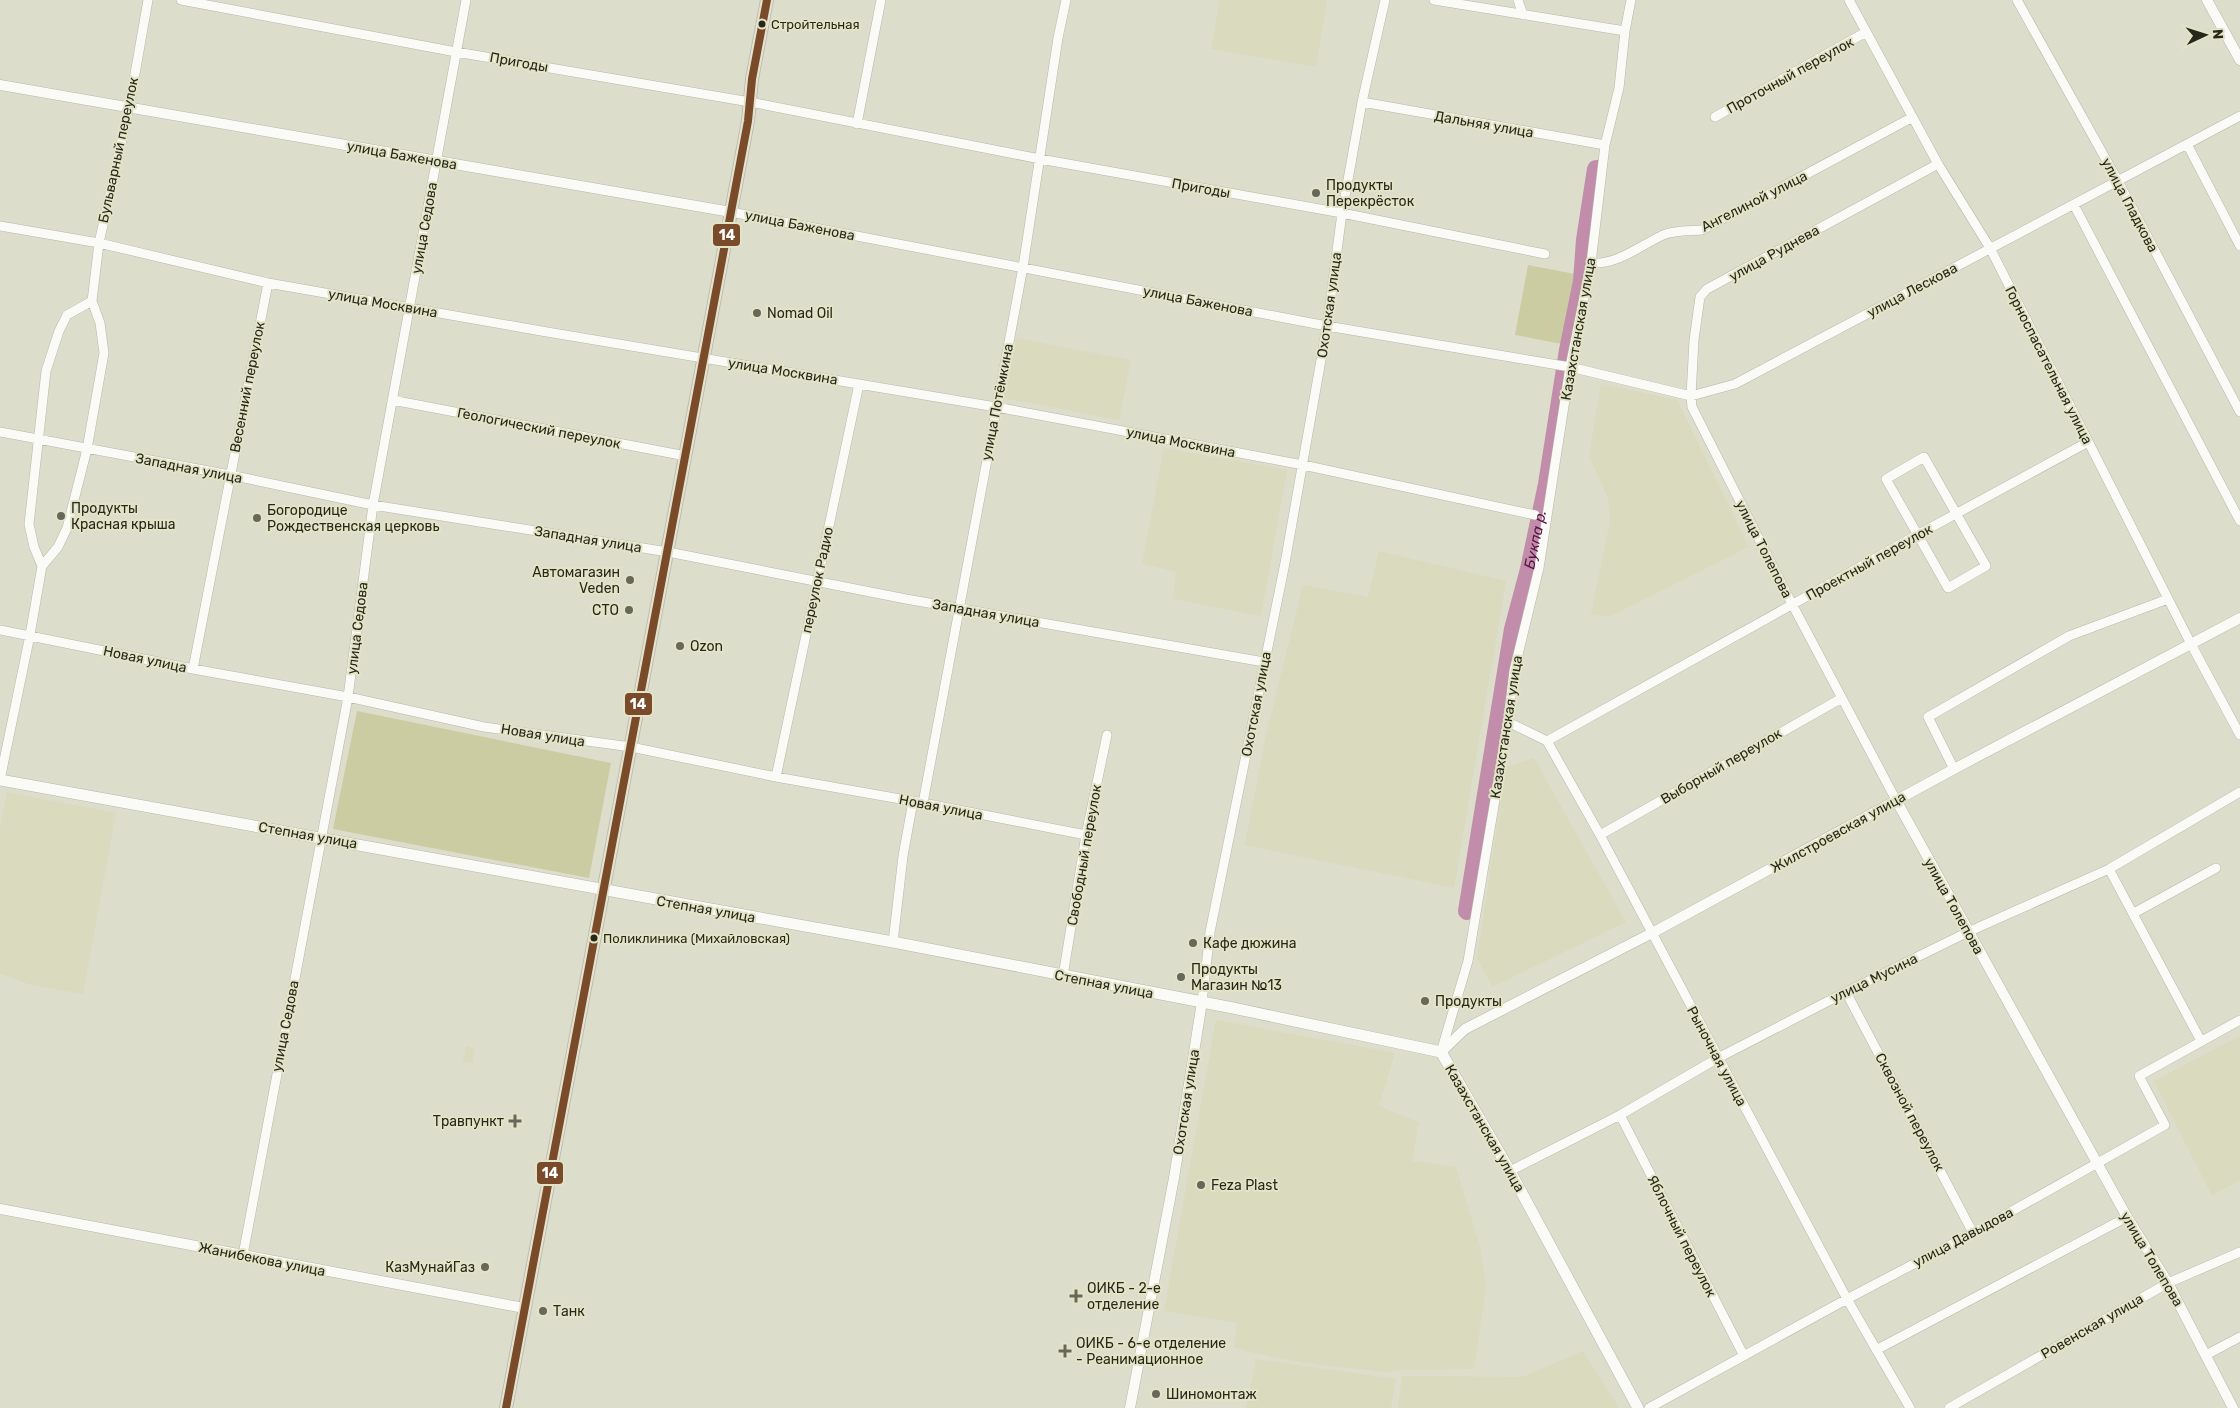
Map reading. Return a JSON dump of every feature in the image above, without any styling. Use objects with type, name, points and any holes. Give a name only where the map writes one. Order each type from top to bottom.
[{"type":"main road","points":[[506,1408],[704,359],[767,0]]},
{"type":"main road","name":"Степная улица","points":[[0,780],[893,942],[1202,1002],[1441,1052]]},
{"type":"main road","name":"Казахстанская улица","points":[[1441,1052],[1510,1171],[1638,1408]]},
{"type":"street","name":"Бульварный переулок","points":[[42,566],[58,547],[67,528],[87,449],[104,353],[100,324],[92,301],[99,243],[128,108],[148,0]]},
{"type":"street","name":"Пригоды","points":[[181,0],[456,52],[750,102],[1040,159],[1342,213],[1545,254]]},
{"type":"street","name":"улица Седова","points":[[243,1255],[348,697],[373,505],[466,0]]},
{"type":"street","name":"улица Потёмкина","points":[[923,803],[1023,267],[1058,38],[1066,0]]},
{"type":"street","name":"Охотская улица","points":[[1130,1408],[1174,1178],[1202,1002],[1210,932],[1303,464],[1327,326],[1342,213],[1362,102],[1385,0]]},
{"type":"street","points":[[1434,0],[1625,31]]},
{"type":"street","points":[[1518,0],[1523,15]]},
{"type":"street","name":"Казахстанская улица","points":[[1441,1052],[1468,961],[1508,722],[1514,671],[1541,558],[1570,367],[1591,263],[1605,145],[1619,88],[1625,31],[1631,0]]},
{"type":"street","name":"Горноспасательная улица","points":[[1849,0],[1911,118],[1990,248],[2191,644],[2240,735]]},
{"type":"street","name":"улица Гладкова","points":[[2017,0],[2118,181],[2240,412]]},
{"type":"street","points":[[2207,0],[2240,60]]},
{"type":"street","points":[[857,124],[881,4]]},
{"type":"street","name":"Проточный переулок","points":[[1715,117],[1866,32]]},
{"type":"street","name":"улица Баженова","points":[[0,85],[731,212],[1327,326],[1570,367]]},
{"type":"street","name":"Дальняя улица","points":[[1362,102],[1605,145]]},
{"type":"street","name":"улица Лескова","points":[[1570,367],[1691,396],[1735,384],[2240,116]]},
{"type":"street","name":"Ангелиной улица","points":[[1591,263],[1604,264],[1620,258],[1666,234],[1702,230],[1911,118]]},
{"type":"street","points":[[2187,144],[2240,246]]},
{"type":"street","name":"улица Руднева","points":[[1691,396],[1694,340],[1700,297],[1707,290],[1938,164]]},
{"type":"street","points":[[2074,205],[2240,521]]},
{"type":"street","name":"улица Москвина","points":[[0,226],[99,243],[268,283],[704,359],[996,407],[1303,464],[1535,515]]},
{"type":"street","name":"Весенний переулок","points":[[193,669],[268,283]]},
{"type":"street","points":[[0,780],[30,635],[42,566],[34,547],[29,524],[46,372],[59,332],[67,315],[92,301]]},
{"type":"street","name":"переулок Радио","points":[[776,777],[859,384]]},
{"type":"street","name":"улица Толепова","points":[[1691,396],[1692,407],[1792,604],[1896,800],[2127,1217],[2168,1283],[2233,1408]]},
{"type":"street","name":"Геологический переулок","points":[[392,400],[686,456]]},
{"type":"street","name":"Западная улица","points":[[0,432],[230,475],[373,505],[668,552],[816,582],[1264,662]]},
{"type":"street","name":"Проектный переулок","points":[[1547,741],[2088,442]]},
{"type":"street","points":[[1924,457],[1986,566],[1948,588],[1917,535],[1886,479],[1924,457]]},
{"type":"street","points":[[1954,769],[1928,717],[2069,636],[2168,598]]},
{"type":"street","name":"Жилстроевская улица","points":[[1441,1052],[1465,1029],[1652,933],[1896,800],[2240,618]]},
{"type":"street","name":"Новая улица","points":[[0,630],[193,669],[348,697],[484,727],[630,747],[776,777],[913,801],[1086,835]]},
{"type":"street","name":"Выборный переулок","points":[[1600,835],[1842,698]]},
{"type":"street","points":[[1508,722],[1547,741]]},
{"type":"street","name":"Свободный переулок","points":[[1063,976],[1086,835],[1107,735]]},
{"type":"street","name":"Рыночная улица","points":[[1547,741],[1600,835],[1847,1298],[1910,1408]]},
{"type":"street","name":"улица Мусина","points":[[1510,1171],[1620,1115],[1718,1058],[1846,992],[1968,932],[2109,869],[2240,792]]},
{"type":"street","points":[[893,942],[902,856],[913,801]]},
{"type":"street","points":[[2134,913],[2216,868]]},
{"type":"street","points":[[2109,869],[2201,1041]]},
{"type":"street","name":"Сквозной переулок","points":[[1846,992],[1973,1233]]},
{"type":"street","name":"улица Давыдова","points":[[1649,1408],[1847,1298],[1973,1233],[2165,1125],[2139,1076],[2240,1020]]},
{"type":"street","name":"Яблочный переулок","points":[[1620,1115],[1744,1356]]},
{"type":"street","name":"Жанибекова улица","points":[[0,1209],[524,1308]]},
{"type":"street","points":[[1876,1350],[2127,1217]]},
{"type":"street","name":"Ровенская улица","points":[[1949,1408],[2168,1283],[2240,1252]]},
{"type":"street","points":[[2206,1355],[2240,1337]]},
{"type":"shaded area","points":[[1220,0],[1327,0],[1316,67],[1211,49]]},
{"type":"shaded area","points":[[1528,265],[1575,274],[1562,344],[1515,335]]},
{"type":"shaded area","points":[[1016,338],[1131,360],[1119,420],[1004,398]]},
{"type":"shaded area","points":[[1601,384],[1677,400],[1749,547],[1609,617],[1591,614],[1610,521],[1608,498],[1589,456]]},
{"type":"shaded area","points":[[1164,448],[1287,470],[1261,616],[1173,599],[1176,572],[1142,564]]},
{"type":"shaded area","points":[[1379,551],[1506,581],[1454,888],[1245,845],[1265,740],[1303,585],[1368,597]]},
{"type":"shaded area","points":[[357,711],[611,763],[589,878],[333,829]]},
{"type":"shaded area","points":[[1534,758],[1626,922],[1492,987],[1477,958],[1506,767]]},
{"type":"shaded area","points":[[7,792],[116,813],[83,994],[32,985],[0,974],[0,826]]},
{"type":"shaded area","points":[[1216,1020],[1395,1053],[1379,1106],[1419,1122],[1412,1161],[1456,1167],[1481,1250],[1486,1286],[1474,1369],[1401,1370],[1387,1372],[1305,1363],[1234,1347],[1237,1323],[1164,1311]]},
{"type":"shaded area","points":[[2240,1036],[2240,1180],[2212,1196],[2154,1081]]},
{"type":"shaded area","points":[[466,1046],[475,1048],[473,1063],[463,1062]]},
{"type":"shaded area","points":[[1583,1351],[1619,1408],[1398,1408],[1402,1376],[1522,1377]]},
{"type":"shaded area","points":[[1256,1359],[1396,1379],[1391,1408],[1246,1408]]},
{"type":"waterway","name":"Букпа р.","points":[[1467,911],[1513,629],[1529,569],[1547,484],[1568,350],[1582,281],[1585,240],[1596,169]]},
{"type":"transit line","name":"14","points":[[506,1408],[748,121],[752,79],[767,0]]},
{"type":"place","name":"Стройтельная","points":[[762,24]]},
{"type":"place","name":"Продукты Перекрёсток","points":[[1316,193]]},
{"type":"place","name":"Nomad Oil","points":[[757,313]]},
{"type":"place","name":"Продукты Красная крыша","points":[[61,516]]},
{"type":"place","name":"Богородице Рождественская церковь","points":[[257,518]]},
{"type":"place","name":"Автомагазин Veden","points":[[630,580]]},
{"type":"place","name":"СТО","points":[[629,610]]},
{"type":"place","name":"Ozon","points":[[680,646]]},
{"type":"place","name":"Поликлиника (Михайловская)","points":[[594,938]]},
{"type":"place","name":"Кафе дюжина","points":[[1193,943]]},
{"type":"place","name":"Продукты Магазин №13","points":[[1181,977]]},
{"type":"place","name":"Продукты","points":[[1425,1001]]},
{"type":"place","name":"Травпункт","points":[[515,1121]]},
{"type":"place","name":"Feza Plast","points":[[1201,1185]]},
{"type":"place","name":"КазМунайГаз","points":[[485,1267]]},
{"type":"place","name":"ОИКБ - 2-е отделение","points":[[1076,1296]]},
{"type":"place","name":"Танк","points":[[543,1311]]},
{"type":"place","name":"ОИКБ - 6-е отделение - Реанимационное","points":[[1065,1351]]},
{"type":"place","name":"Шиномонтаж","points":[[1156,1394]]}]
